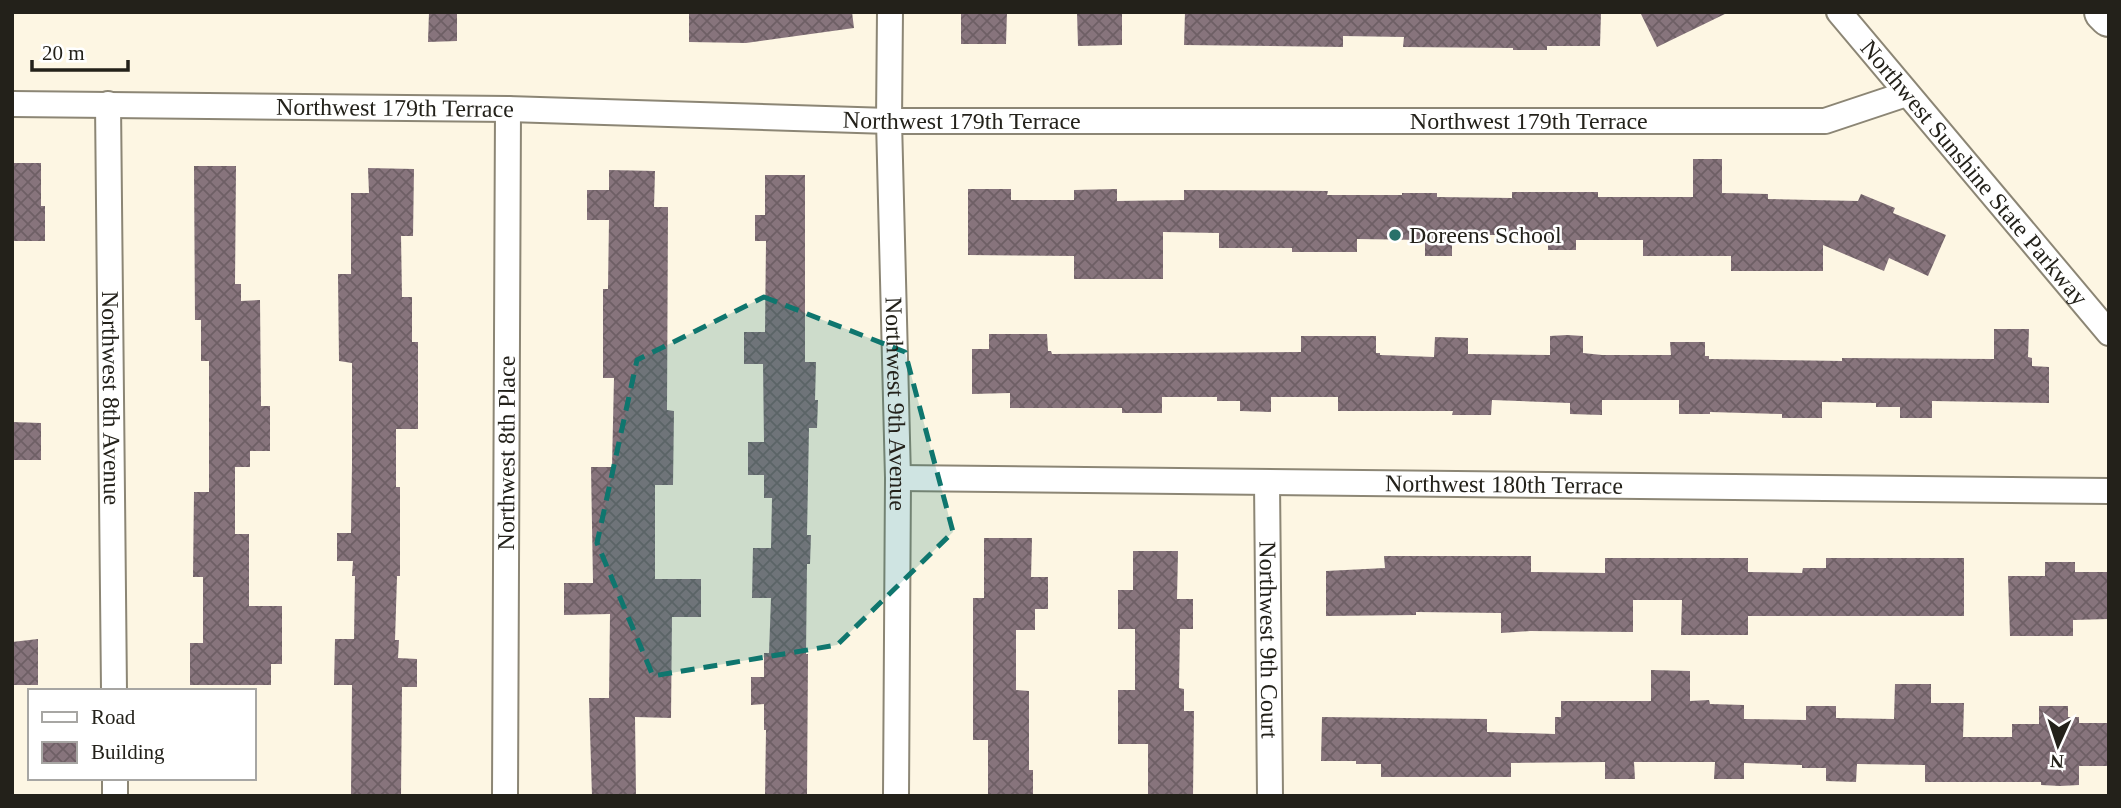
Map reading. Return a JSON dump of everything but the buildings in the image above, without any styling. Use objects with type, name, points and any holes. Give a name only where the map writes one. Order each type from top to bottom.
[{"type":"highway","points":[[2105,12],[2109,17]]},
{"type":"street","name":"Northwest 9th Avenue","points":[[890,12],[889,121],[898,478],[896,796]]},
{"type":"street","name":"Northwest Sunshine State Parkway","points":[[1839,12],[2109,333]]},
{"type":"street","name":"Northwest 179th Terrace","points":[[12,104],[508,109],[889,121],[1825,121],[1906,94]]},
{"type":"street","name":"Northwest 8th Avenue","points":[[108,104],[114,689]]},
{"type":"street","name":"Northwest 8th Place","points":[[505,796],[508,109]]},
{"type":"street","name":"Northwest 180th Terrace","points":[[898,478],[2109,491]]},
{"type":"street","name":"Northwest 9th Court","points":[[1267,482],[1270,796]]},
{"type":"highlighted area","points":[[764,297],[905,352],[953,532],[837,645],[653,676],[597,543],[637,360]]},
{"type":"place","name":"Doreens School","points":[[1395,235]]}]
